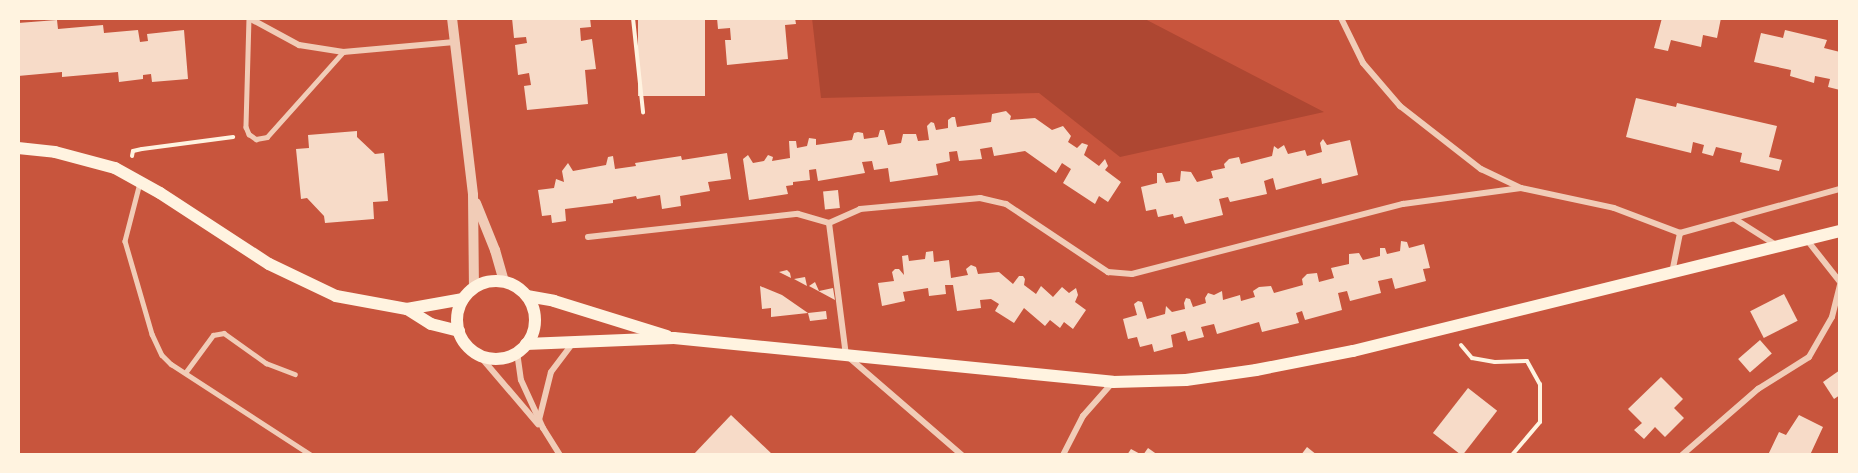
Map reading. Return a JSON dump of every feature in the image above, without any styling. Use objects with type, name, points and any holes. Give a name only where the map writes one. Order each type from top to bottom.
[{"type":"main road","points":[[18,148],[55,152],[128,174],[269,264],[336,296],[407,309],[463,299]]},
{"type":"main road","points":[[521,348],[575,341],[674,338],[1113,382],[1186,380],[1256,370],[1446,329],[1671,275],[1840,231]]},
{"type":"main road","points":[[1806,240],[1840,239]]},
{"type":"main road","points":[[504,281],[513,285],[527,297],[535,321],[532,333],[521,348],[505,358],[479,355],[463,341],[459,331],[458,310],[463,299],[474,288],[483,283],[504,281]]},
{"type":"main road","points":[[527,297],[554,301],[674,338]]},
{"type":"main road","points":[[407,309],[431,324],[459,331]]},
{"type":"street","points":[[249,18],[299,45],[344,52],[455,42]]},
{"type":"street","points":[[452,18],[473,195],[474,288]]},
{"type":"street","points":[[1341,18],[1363,63],[1400,106],[1481,168],[1521,188],[1614,208],[1680,232],[1840,189]]},
{"type":"street","points":[[588,237],[798,214],[829,223],[860,209],[980,198],[1006,204],[1108,272],[1132,273],[1403,204],[1521,188]]},
{"type":"street","points":[[473,195],[495,250],[504,281]]},
{"type":"street","points":[[1735,219],[1779,246]]},
{"type":"street","points":[[829,223],[846,355],[962,455]]},
{"type":"street","points":[[1671,275],[1680,232]]},
{"type":"street","points":[[1682,455],[1758,389],[1809,357],[1832,317],[1840,283],[1806,240]]},
{"type":"street","points":[[539,420],[551,372],[575,341]]},
{"type":"street","points":[[521,348],[521,380],[543,428],[560,455]]},
{"type":"street","points":[[479,355],[543,428]]},
{"type":"street","points":[[1063,455],[1083,417],[1113,382]]},
{"type":"lane","points":[[249,18],[247,131],[256,139],[267,137],[344,52]]},
{"type":"lane","points":[[140,182],[125,241],[156,343],[166,359],[311,455]]},
{"type":"lane","points":[[185,373],[213,336],[224,333],[266,363],[295,374]]},
{"type":"path","points":[[633,18],[643,112]]},
{"type":"path","points":[[128,174],[133,151],[221,141],[247,131]]},
{"type":"path","points":[[1446,329],[1472,358],[1494,362],[1527,361],[1540,384],[1540,422],[1512,455]]},
{"type":"shaded area","points":[[812,18],[1143,18],[1324,112],[1120,157],[1039,93],[821,98]]},
{"type":"building","points":[[512,18],[590,18],[591,27],[580,28],[581,41],[592,39],[596,69],[585,70],[588,104],[527,110],[524,86],[531,85],[529,73],[518,75],[515,45],[527,43],[526,37],[514,38]]},
{"type":"building","points":[[638,18],[705,18],[705,96],[638,96]]},
{"type":"building","points":[[717,18],[795,18],[796,24],[785,25],[788,59],[727,65],[725,40],[731,40],[730,28],[718,29]]},
{"type":"building","points":[[1662,18],[1721,18],[1717,38],[1703,35],[1701,47],[1671,40],[1668,51],[1654,48]]},
{"type":"building","points":[[57,20],[58,29],[103,25],[104,33],[138,30],[140,42],[148,41],[147,34],[184,30],[188,79],[152,82],[151,74],[143,75],[143,79],[119,82],[118,72],[62,77],[62,72],[18,76],[18,23]]},
{"type":"building","points":[[1785,30],[1827,40],[1824,48],[1840,52],[1840,90],[1828,87],[1830,79],[1815,76],[1814,83],[1790,76],[1791,70],[1754,62],[1761,33],[1783,38]]},
{"type":"building","points":[[1636,98],[1676,107],[1677,103],[1777,126],[1769,157],[1782,160],[1779,171],[1740,162],[1742,153],[1716,147],[1713,156],[1702,153],[1704,145],[1693,142],[1691,153],[1626,137]]},
{"type":"building","points":[[1006,111],[1011,116],[1010,120],[1035,118],[1052,130],[1063,126],[1071,136],[1068,142],[1077,148],[1082,143],[1088,145],[1084,155],[1099,166],[1105,159],[1108,166],[1105,170],[1121,182],[1108,202],[1099,196],[1095,204],[1063,183],[1071,169],[1062,163],[1056,173],[1025,151],[994,156],[992,147],[980,149],[982,159],[959,161],[957,151],[949,152],[950,161],[936,164],[938,175],[890,182],[888,168],[874,170],[872,161],[862,162],[865,173],[818,181],[816,169],[809,170],[810,180],[793,182],[793,185],[786,186],[788,194],[749,200],[743,159],[748,155],[753,163],[764,161],[768,155],[773,157],[772,161],[790,158],[789,141],[796,141],[797,148],[807,146],[809,138],[816,139],[816,145],[852,140],[854,133],[858,132],[863,133],[864,139],[878,137],[880,130],[884,130],[888,145],[901,143],[903,134],[916,134],[918,141],[929,140],[927,126],[931,122],[934,123],[936,130],[948,128],[948,120],[955,117],[957,127],[991,122],[992,114]]},
{"type":"building","points":[[357,131],[357,137],[375,154],[384,153],[388,201],[373,202],[374,219],[325,223],[324,216],[307,198],[301,199],[296,149],[309,148],[308,135]]},
{"type":"building","points":[[1323,139],[1327,145],[1350,140],[1358,175],[1322,184],[1321,178],[1276,190],[1273,178],[1264,181],[1267,194],[1230,202],[1228,197],[1219,199],[1223,215],[1185,224],[1182,216],[1174,218],[1173,214],[1158,217],[1156,209],[1146,211],[1141,187],[1157,183],[1157,173],[1162,173],[1166,183],[1180,181],[1181,171],[1191,172],[1197,182],[1213,178],[1211,171],[1225,168],[1224,164],[1229,159],[1239,157],[1241,164],[1272,156],[1274,146],[1278,149],[1284,145],[1288,154],[1305,150],[1307,156],[1322,152],[1320,143]]},
{"type":"building","points":[[727,153],[731,179],[708,182],[710,191],[680,196],[681,206],[662,209],[660,195],[637,199],[636,196],[613,200],[613,203],[565,209],[566,221],[552,223],[551,215],[542,216],[538,190],[554,188],[556,179],[564,182],[562,171],[568,163],[573,171],[606,165],[608,157],[613,156],[615,169],[636,166],[635,163],[681,156],[682,160]]},
{"type":"building","points":[[838,190],[840,208],[825,209],[823,192]]},
{"type":"building","points":[[1401,241],[1407,242],[1409,248],[1424,244],[1430,268],[1423,269],[1426,281],[1395,289],[1392,278],[1378,281],[1381,293],[1350,301],[1347,291],[1338,293],[1342,310],[1305,320],[1302,311],[1296,313],[1299,323],[1262,332],[1259,322],[1217,334],[1214,324],[1201,327],[1204,337],[1188,341],[1185,331],[1171,335],[1173,347],[1154,352],[1152,344],[1140,347],[1137,337],[1128,339],[1123,319],[1137,315],[1134,304],[1138,301],[1142,302],[1147,319],[1165,314],[1166,306],[1172,312],[1185,309],[1186,298],[1190,299],[1193,307],[1206,303],[1205,298],[1208,293],[1214,295],[1222,291],[1223,300],[1240,295],[1241,301],[1255,297],[1253,291],[1259,287],[1271,286],[1274,293],[1303,285],[1302,279],[1307,274],[1317,273],[1319,282],[1334,278],[1331,268],[1349,264],[1349,254],[1359,253],[1363,260],[1380,256],[1380,248],[1385,248],[1387,254],[1400,251]]},
{"type":"building","points":[[933,251],[934,262],[949,260],[951,278],[968,275],[966,269],[971,265],[976,267],[978,274],[999,272],[1013,284],[1019,276],[1023,276],[1024,285],[1036,294],[1041,286],[1053,297],[1062,287],[1069,293],[1076,288],[1078,295],[1075,302],[1086,310],[1073,329],[1064,322],[1060,328],[1050,320],[1045,326],[1024,308],[1014,323],[995,311],[999,304],[991,299],[980,300],[981,308],[957,311],[953,285],[945,285],[946,294],[929,296],[928,288],[903,292],[905,301],[882,306],[878,283],[894,281],[892,272],[895,269],[899,269],[904,275],[902,256],[908,255],[909,261],[925,259],[926,252]]},
{"type":"building","points":[[787,270],[790,273],[791,278],[779,272]]},
{"type":"building","points":[[805,277],[807,286],[794,279]]},
{"type":"building","points":[[815,282],[819,291],[833,288],[835,300],[809,286]]},
{"type":"building","points":[[760,286],[782,295],[808,313],[771,317],[771,308],[762,309]]},
{"type":"building","points":[[1784,294],[1798,321],[1764,338],[1750,311]]},
{"type":"building","points":[[826,311],[827,319],[810,321],[808,313]]},
{"type":"building","points":[[1760,340],[1772,354],[1750,373],[1738,359]]},
{"type":"building","points":[[1840,370],[1840,395],[1834,399],[1823,382]]},
{"type":"building","points":[[1661,377],[1683,399],[1674,408],[1684,418],[1665,437],[1655,427],[1644,439],[1634,430],[1642,423],[1628,409]]},
{"type":"building","points":[[1468,388],[1497,411],[1463,455],[1433,433]]},
{"type":"building","points":[[731,415],[773,455],[693,455]]},
{"type":"building","points":[[1799,415],[1823,427],[1810,455],[1768,455],[1779,432],[1786,435]]},
{"type":"building","points":[[1307,447],[1317,455],[1301,455]]},
{"type":"building","points":[[1148,448],[1158,455],[1143,455]]},
{"type":"building","points":[[1131,449],[1142,455],[1127,455]]}]
